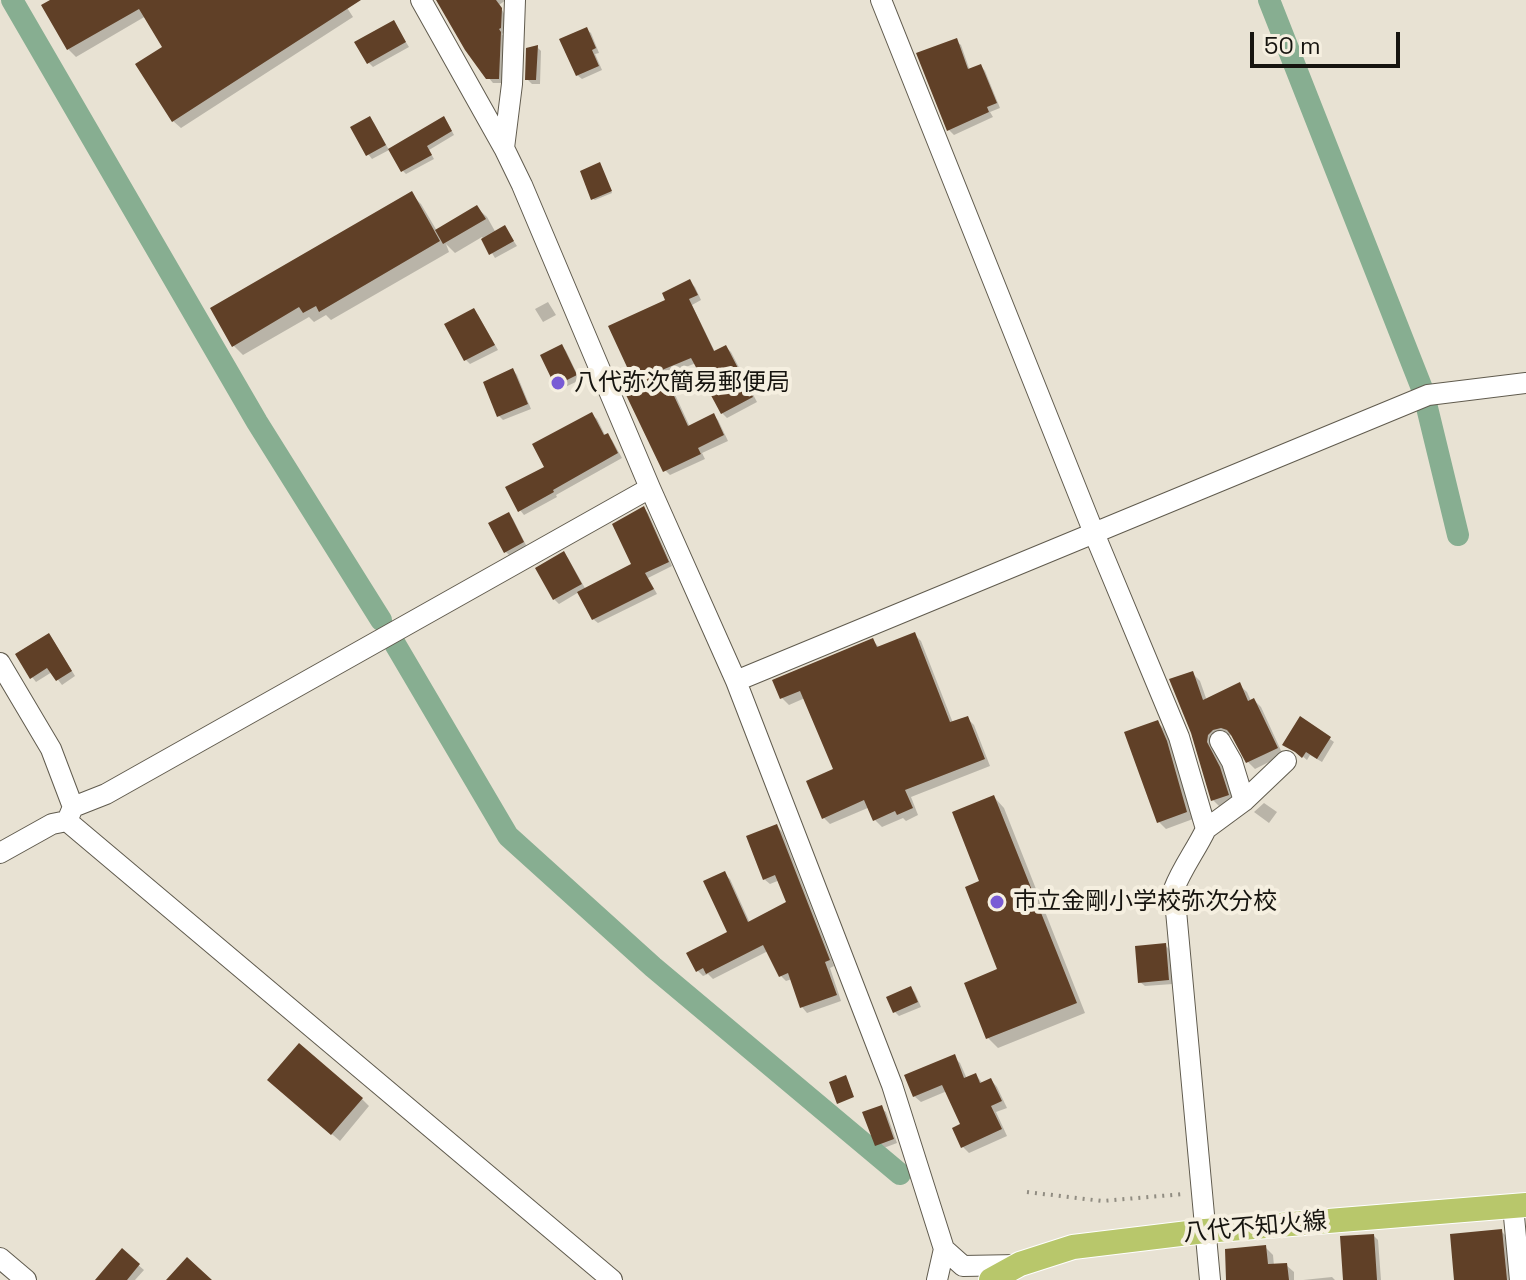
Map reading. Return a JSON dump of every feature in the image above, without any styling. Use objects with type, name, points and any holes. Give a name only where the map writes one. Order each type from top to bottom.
[{"type":"main road","name":"八代不知火線","points":[[991,1280],[1020,1264],[1073,1247],[1205,1231],[1520,1206]]},
{"type":"street","points":[[421,0],[522,185],[650,488],[736,681],[892,1085],[944,1249],[937,1280]]},
{"type":"street","points":[[504,148],[512,84],[515,0]]},
{"type":"street","points":[[881,0],[1179,737],[1206,829]]},
{"type":"street","points":[[736,681],[1428,395],[1526,383]]},
{"type":"street","points":[[0,853],[650,488]]},
{"type":"street","points":[[0,663],[51,749],[70,814],[612,1280]]},
{"type":"street","points":[[1220,741],[1232,762],[1244,801]]},
{"type":"street","points":[[1210,1280],[1174,889],[1206,829],[1244,801],[1286,761]]},
{"type":"street","points":[[1520,1206],[1520,1280]]},
{"type":"street","points":[[944,1249],[963,1266],[1020,1264]]},
{"type":"street","points":[[0,1258],[26,1280]]},
{"type":"path","points":[[1027,1192],[1102,1201],[1202,1193]]},
{"type":"building","points":[[50,0],[361,0],[172,122],[135,64],[162,47],[139,9],[67,50],[41,5]]},
{"type":"building","points":[[436,0],[496,0],[502,8],[499,79],[486,79]]},
{"type":"building","points":[[394,20],[406,42],[367,64],[354,42]]},
{"type":"building","points":[[587,27],[596,48],[592,50],[599,66],[576,76],[559,39]]},
{"type":"building","points":[[957,38],[968,69],[981,64],[997,103],[987,107],[989,112],[947,131],[916,53]]},
{"type":"building","points":[[538,45],[536,80],[525,80],[526,48]]},
{"type":"building","points":[[370,116],[386,145],[366,156],[350,127]]},
{"type":"building","points":[[444,116],[452,131],[427,146],[432,155],[401,172],[388,149]]},
{"type":"building","points":[[600,162],[612,191],[591,200],[580,171]]},
{"type":"building","points":[[412,191],[440,241],[319,312],[316,306],[303,313],[299,307],[232,347],[210,308]]},
{"type":"building","points":[[477,205],[486,219],[443,244],[435,230]]},
{"type":"building","points":[[505,225],[514,241],[489,255],[481,239]]},
{"type":"building","points":[[690,279],[698,295],[689,299],[714,351],[726,345],[753,397],[721,414],[691,358],[662,370],[688,426],[714,413],[724,435],[698,448],[701,454],[663,472],[615,372],[627,367],[608,326],[665,300],[662,293]]},
{"type":"building","points":[[474,308],[495,345],[464,361],[444,324]]},
{"type":"building","points":[[562,344],[577,375],[555,386],[540,355]]},
{"type":"building","points":[[513,368],[528,404],[497,417],[483,382]]},
{"type":"building","points":[[592,412],[618,453],[518,512],[505,487],[544,467],[532,444]]},
{"type":"building","points":[[644,506],[669,562],[645,573],[654,589],[592,620],[577,592],[631,564],[612,524]]},
{"type":"building","points":[[509,512],[524,542],[504,553],[488,523]]},
{"type":"building","points":[[564,551],[582,584],[553,600],[535,568]]},
{"type":"building","points":[[915,632],[950,722],[968,716],[985,759],[905,790],[913,808],[897,815],[895,811],[873,821],[864,800],[822,819],[806,781],[833,769],[800,691],[780,699],[772,680],[873,638],[877,647]]},
{"type":"building","points":[[49,633],[72,671],[56,681],[47,668],[30,679],[15,654]]},
{"type":"building","points":[[1193,671],[1203,700],[1240,682],[1248,701],[1254,698],[1278,748],[1246,763],[1227,730],[1213,730],[1207,742],[1220,767],[1229,795],[1211,801],[1191,733],[1169,679]]},
{"type":"building","points":[[1300,716],[1331,737],[1317,759],[1306,752],[1302,758],[1282,745]]},
{"type":"building","points":[[1158,720],[1187,812],[1157,823],[1124,732]]},
{"type":"building","points":[[994,795],[1077,1003],[986,1039],[964,983],[997,969],[965,887],[979,881],[952,812]]},
{"type":"building","points":[[777,824],[830,960],[825,962],[837,995],[800,1008],[788,973],[779,977],[763,945],[706,974],[703,968],[696,972],[686,953],[727,932],[703,881],[725,871],[748,922],[786,902],[775,875],[763,880],[746,836]]},
{"type":"building","points":[[1166,943],[1169,980],[1138,983],[1135,946]]},
{"type":"building","points":[[911,986],[918,1002],[893,1013],[886,997]]},
{"type":"building","points":[[299,1043],[363,1098],[331,1135],[267,1080]]},
{"type":"building","points":[[955,1054],[964,1078],[976,1073],[980,1083],[991,1078],[1002,1101],[991,1106],[1002,1129],[961,1148],[952,1128],[960,1124],[942,1085],[913,1097],[904,1075]]},
{"type":"building","points":[[846,1075],[854,1097],[837,1104],[829,1082]]},
{"type":"building","points":[[882,1105],[894,1139],[875,1146],[862,1112]]},
{"type":"building","points":[[1502,1229],[1507,1280],[1454,1280],[1450,1234]]},
{"type":"building","points":[[1374,1234],[1377,1280],[1343,1280],[1340,1236]]},
{"type":"building","points":[[1266,1245],[1268,1264],[1287,1263],[1289,1280],[1226,1280],[1225,1249]]},
{"type":"building","points":[[122,1248],[140,1264],[127,1280],[95,1280]]},
{"type":"building","points":[[187,1257],[212,1280],[166,1280]]},
{"type":"waterway","points":[[12,0],[257,422],[381,620]]},
{"type":"waterway","points":[[1269,0],[1423,391],[1458,535]]},
{"type":"waterway","points":[[395,644],[508,836],[653,967],[900,1174]]},
{"type":"place","name":"八代弥次簡易郵便局","points":[[558,383]]},
{"type":"place","name":"市立金剛小学校弥次分校","points":[[997,902]]}]
